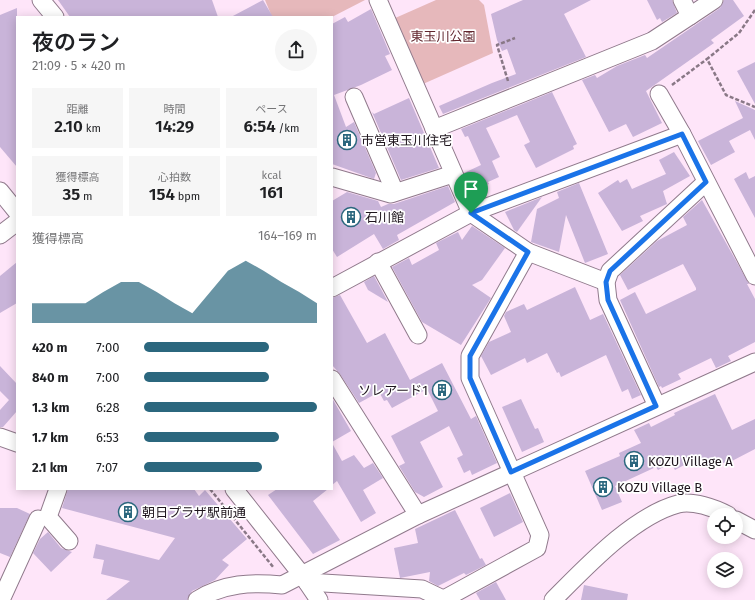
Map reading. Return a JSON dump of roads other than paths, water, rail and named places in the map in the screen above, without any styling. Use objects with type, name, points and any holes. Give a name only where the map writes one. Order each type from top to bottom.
[{"type":"street","points":[[41,0],[54,16]]},
{"type":"street","points":[[378,0],[471,213],[528,252],[606,282]]},
{"type":"street","points":[[682,0],[690,16]]},
{"type":"street","points":[[434,129],[652,40],[714,0]]},
{"type":"street","points":[[659,94],[682,134],[755,276]]},
{"type":"street","points":[[354,97],[395,192]]},
{"type":"street","points":[[333,287],[471,213],[682,134]]},
{"type":"street","points":[[333,178],[391,194],[453,174]]},
{"type":"street","points":[[656,406],[608,300],[606,282],[610,271],[706,182]]},
{"type":"street","points":[[0,191],[16,211]]},
{"type":"street","points":[[0,235],[16,223]]},
{"type":"street","points":[[197,600],[208,593],[230,585],[285,583],[304,579],[422,589],[444,600],[537,548],[540,535],[470,378],[470,356],[528,252]]},
{"type":"street","points":[[378,262],[418,335]]},
{"type":"street","points":[[304,579],[418,515],[755,362]]},
{"type":"street","points":[[333,381],[418,515]]},
{"type":"street","points":[[0,437],[16,443]]},
{"type":"street","points":[[58,490],[48,516],[69,540]]},
{"type":"street","points":[[235,490],[319,600]]},
{"type":"street","points":[[554,600],[601,552],[652,515],[679,504],[704,505],[711,508]]},
{"type":"street","points":[[0,600],[38,519]]},
{"type":"street","points":[[743,524],[755,530]]},
{"type":"place","name":"市営東玉川住宅","points":[[347,140]]},
{"type":"place","name":"石川館","points":[[351,217]]},
{"type":"place","name":"ソレアード1","points":[[442,390]]},
{"type":"place","name":"KOZU Village A","points":[[634,461]]},
{"type":"place","name":"KOZU Village B","points":[[603,487]]},
{"type":"place","name":"朝日プラザ駅前通","points":[[128,512]]},
{"type":"park label","name":"東玉川公園","points":[[443,36]]}]
